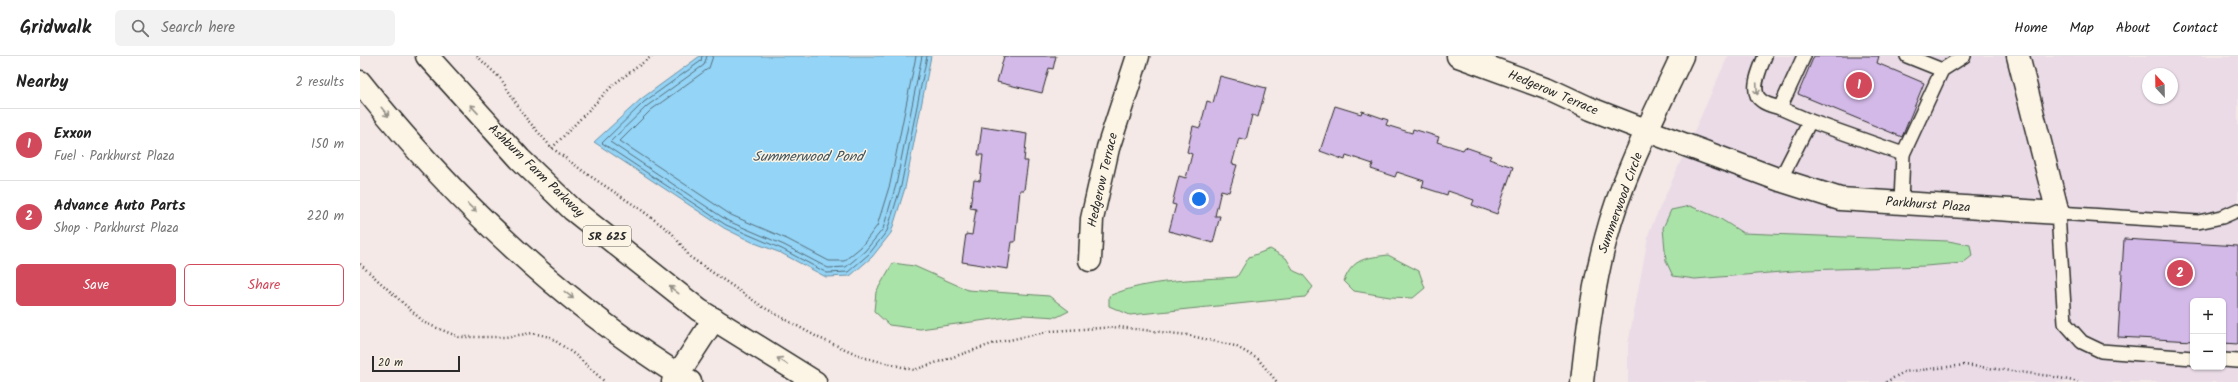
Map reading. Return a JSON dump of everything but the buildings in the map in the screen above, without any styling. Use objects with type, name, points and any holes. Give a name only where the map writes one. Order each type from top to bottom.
[{"type":"street","name":"Ashburn Farm Parkway","points":[[427,56],[520,159],[573,210],[699,310],[815,382]]},
{"type":"street","name":"Hedgerow Terrace","points":[[1090,260],[1092,219],[1108,148],[1138,56]]},
{"type":"street","name":"Hedgerow Terrace","points":[[1458,56],[1546,88],[1591,109],[1648,131]]},
{"type":"street","name":"Summerwood Circle","points":[[1582,382],[1591,303],[1606,237],[1626,181],[1682,56]]},
{"type":"street","points":[[2018,56],[2058,213]]},
{"type":"street","points":[[360,82],[416,150],[478,214],[556,284],[680,380],[714,319]]},
{"type":"street","name":"Parkhurst Plaza","points":[[1648,131],[1780,180],[1840,199],[2058,213]]},
{"type":"lane","points":[[1765,56],[1756,83],[1756,93],[1761,101],[1810,121],[1903,154]]},
{"type":"lane","points":[[1780,108],[1804,56]]},
{"type":"lane","points":[[1907,56],[1942,70]]},
{"type":"lane","points":[[1901,203],[1903,154],[1942,70],[1964,56]]},
{"type":"lane","points":[[1780,180],[1810,121]]},
{"type":"lane","points":[[2190,358],[2101,351],[2082,342],[2065,323],[2058,213],[2198,222],[2222,217],[2238,210]]},
{"type":"lane","points":[[2226,360],[2238,361]]},
{"type":"path","points":[[478,56],[501,79],[525,117],[552,148],[672,233],[690,257],[711,273],[763,307],[819,338],[866,358],[914,370],[995,343],[1051,331],[1118,327],[1187,335],[1235,346],[1258,359],[1277,382]]},
{"type":"path","points":[[552,148],[614,84],[652,56]]},
{"type":"path","points":[[360,264],[425,323],[459,337],[505,338],[533,333],[550,337],[578,356],[605,382]]},
{"type":"path","points":[[1886,382],[1904,372],[1965,365],[2050,376],[2078,382]]},
{"type":"shaded area","points":[[1728,56],[2238,56],[2238,382],[1628,382],[1628,345],[1649,232]]},
{"type":"green space","points":[[1690,206],[1719,218],[1743,233],[1948,241],[1970,245],[1972,256],[1963,263],[1925,266],[1806,270],[1695,279],[1673,276],[1666,261],[1663,228],[1671,210]]},
{"type":"green space","points":[[1270,249],[1286,258],[1294,271],[1303,275],[1313,287],[1305,297],[1130,315],[1109,306],[1109,296],[1140,286],[1172,281],[1237,277],[1249,257]]},
{"type":"green space","points":[[1388,255],[1419,271],[1425,288],[1413,298],[1390,297],[1354,291],[1344,281],[1356,263],[1361,260]]},
{"type":"green space","points":[[893,263],[914,266],[968,290],[1049,296],[1069,311],[1057,317],[1023,315],[920,329],[889,325],[874,311],[876,292]]},
{"type":"water","name":"Summerwood Pond","points":[[700,56],[931,56],[905,188],[891,233],[872,257],[850,276],[826,277],[781,253],[752,242],[724,228],[594,142],[641,99]]},
{"type":"place","name":"Exxon","points":[[1859,85]]},
{"type":"place","name":"Advance Auto Parts","points":[[2180,273]]}]
